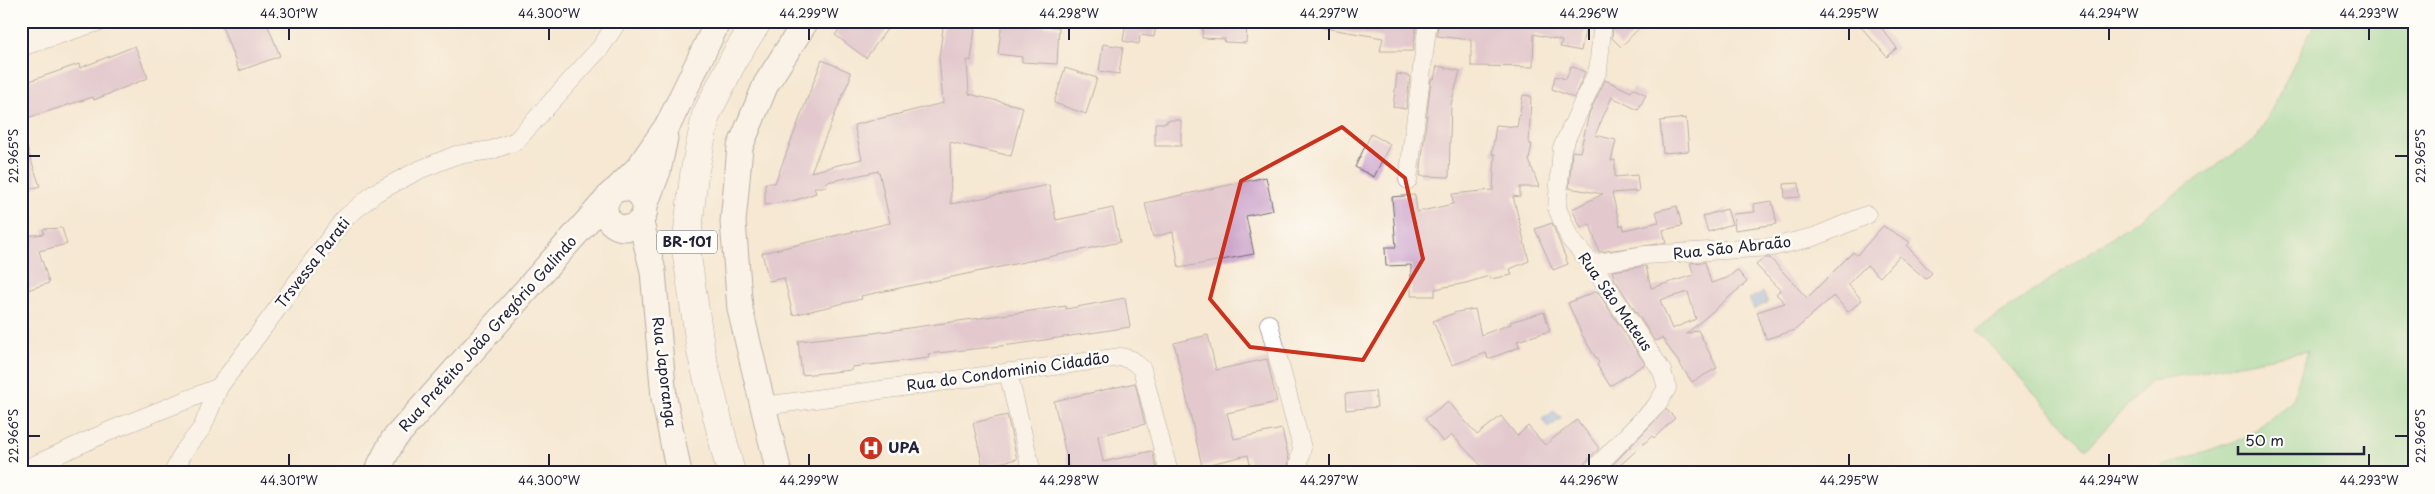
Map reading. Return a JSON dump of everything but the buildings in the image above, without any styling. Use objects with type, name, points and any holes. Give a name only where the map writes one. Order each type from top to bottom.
[{"type":"highway","name":"BR-101","points":[[731,473],[702,352],[686,249],[694,175],[706,115],[737,53],[758,21]]},
{"type":"main road","name":"Rua Prefeito João Gregório Galindo","points":[[376,473],[393,440],[580,232],[624,211],[639,167],[669,123],[718,21]]},
{"type":"main road","points":[[779,473],[740,309],[733,222],[740,147],[766,84],[806,21]]},
{"type":"main road","points":[[624,211],[658,171],[669,123]]},
{"type":"main road","name":"Rua Japoranga","points":[[624,211],[653,271],[664,398],[679,473]]},
{"type":"street","points":[[21,31],[51,21]]},
{"type":"street","name":"Trsvessa Parati","points":[[173,473],[184,451],[202,428],[220,387],[344,219],[375,193],[419,170],[456,155],[492,150],[516,140],[601,47],[618,21]]},
{"type":"street","points":[[1408,180],[1428,21]]},
{"type":"street","name":"Rua São Mateus","points":[[1590,473],[1656,406],[1666,388],[1662,371],[1592,264],[1570,239],[1557,208],[1562,148],[1598,70],[1604,21]]},
{"type":"street","points":[[21,47],[91,23]]},
{"type":"street","name":"Rua São Abraão","points":[[1592,264],[1646,255],[1772,247],[1814,237],[1867,215]]},
{"type":"street","points":[[1269,324],[1302,448],[1297,473]]},
{"type":"street","name":"Rua do Condominio Cidadão","points":[[764,406],[1102,358],[1121,357],[1132,360],[1142,368],[1169,473]]},
{"type":"street","points":[[1008,372],[1032,473]]},
{"type":"street","points":[[30,467],[114,429],[220,387]]},
{"type":"highlighted area","points":[[1342,127],[1405,178],[1423,259],[1363,360],[1250,347],[1210,299],[1241,181]]},
{"type":"green space","points":[[2316,21],[2414,21],[2414,473],[2163,473],[2162,466],[2245,438],[2291,402],[2308,351],[2151,381],[2086,449],[1976,330],[2257,138]]},
{"type":"water","points":[[1763,292],[1768,302],[1754,310],[1749,299]]},
{"type":"water","points":[[1554,411],[1562,418],[1548,428],[1542,419]]},
{"type":"place","name":"UPA","points":[[871,448]]}]
